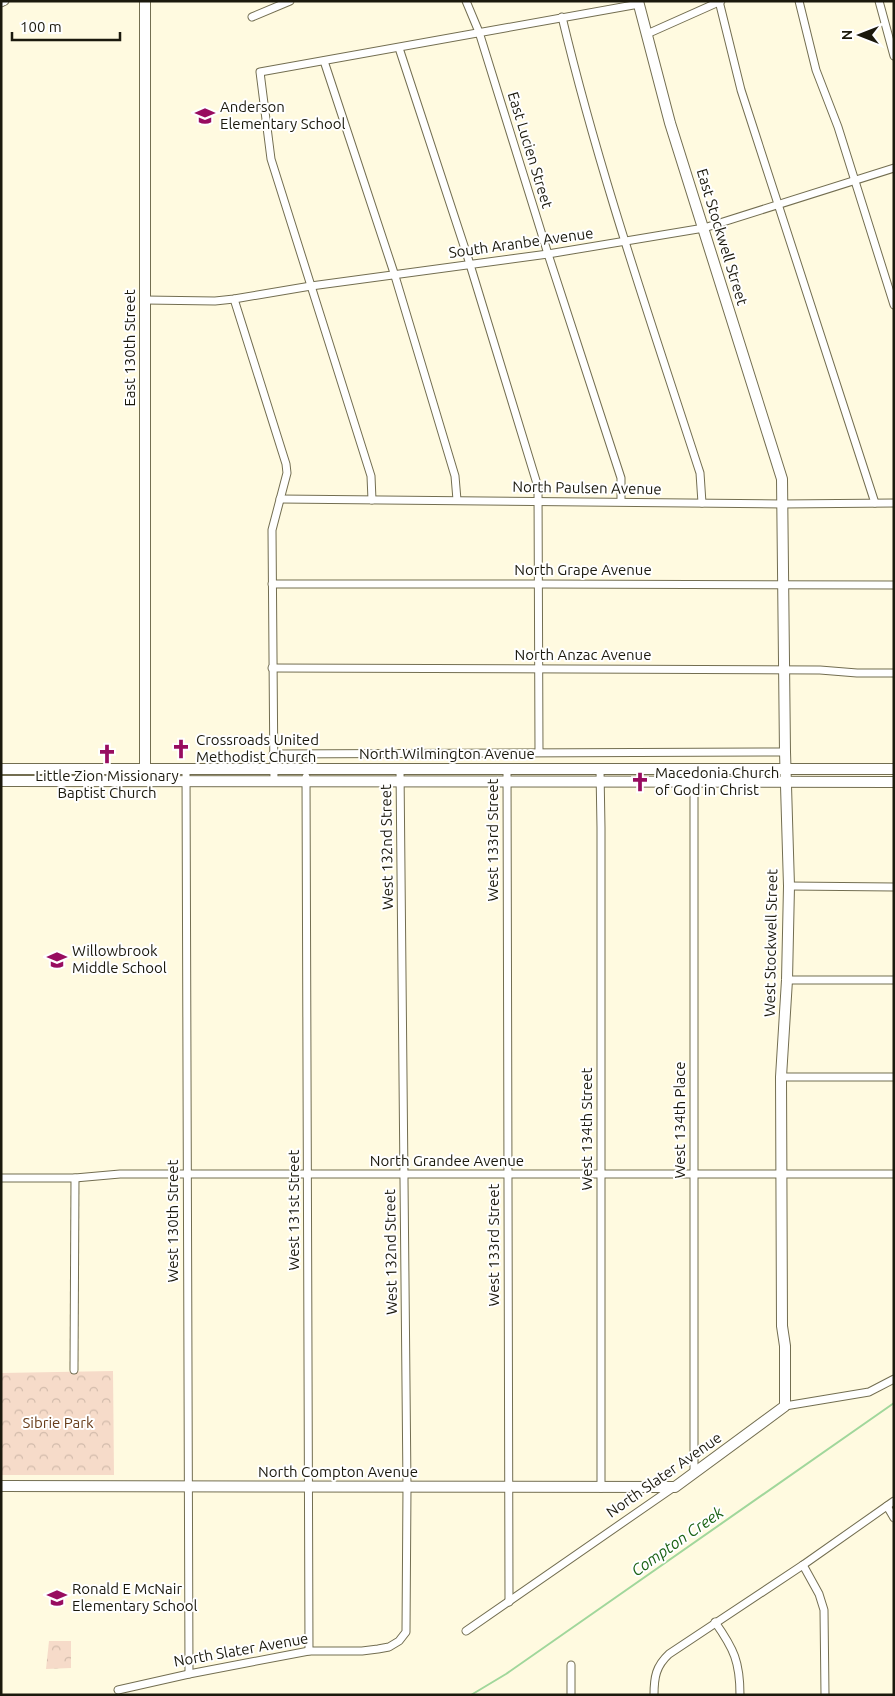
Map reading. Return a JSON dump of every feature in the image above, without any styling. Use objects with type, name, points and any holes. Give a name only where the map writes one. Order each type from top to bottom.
[{"type":"street","points":[[1,3],[5,1]]},
{"type":"street","name":"East 130th Street","points":[[145,1],[145,769]]},
{"type":"street","points":[[252,17],[290,1]]},
{"type":"street","name":"East Lucien Street","points":[[466,1],[479,32],[620,478],[621,501]]},
{"type":"street","points":[[799,1],[816,70],[838,127],[894,305]]},
{"type":"street","points":[[879,1],[894,56]]},
{"type":"street","points":[[372,500],[371,476],[271,159],[260,72],[399,48],[638,2]]},
{"type":"street","name":"East Stockwell Street","points":[[638,2],[670,123],[782,479]]},
{"type":"street","points":[[647,34],[720,2],[741,90],[874,503]]},
{"type":"street","points":[[562,17],[579,90],[625,241],[700,473],[702,503]]},
{"type":"street","points":[[399,48],[470,265],[535,476],[538,501],[539,752]]},
{"type":"street","points":[[324,61],[395,276],[455,476],[457,500]]},
{"type":"street","name":"South Aranbe Avenue","points":[[145,300],[215,301],[234,299],[311,286],[548,254],[704,228],[894,168]]},
{"type":"street","points":[[234,299],[286,464],[287,473],[272,530],[274,781]]},
{"type":"street","name":"West Stockwell Street","points":[[782,479],[785,752],[789,886],[788,980],[782,1077],[782,1326],[786,1346],[786,1406]]},
{"type":"street","name":"North Paulsen Avenue","points":[[280,499],[782,504],[894,503]]},
{"type":"street","name":"North Grape Avenue","points":[[272,584],[894,585]]},
{"type":"street","name":"North Anzac Avenue","points":[[272,668],[539,668],[894,673]]},
{"type":"street","points":[[273,754],[785,752]]},
{"type":"street","name":"North Wilmington Avenue","points":[[1,768],[400,770],[894,769]]},
{"type":"street","points":[[145,769],[145,781]]},
{"type":"street","name":"West 130th Street","points":[[186,769],[189,1674]]},
{"type":"street","name":"West 131st Street","points":[[306,769],[309,1651]]},
{"type":"street","name":"West 133rd Street","points":[[507,769],[508,1602]]},
{"type":"street","name":"West 134th Place","points":[[694,769],[694,1472]]},
{"type":"street","name":"West 132nd Street","points":[[399,1641],[406,1632],[407,1617],[400,770]]},
{"type":"street","name":"West 134th Street","points":[[600,770],[602,828],[601,1488]]},
{"type":"street","name":"North Wilmington Avenue","points":[[1,781],[894,782]]},
{"type":"street","points":[[789,886],[894,887]]},
{"type":"street","points":[[788,980],[894,980]]},
{"type":"street","points":[[782,1077],[894,1077]]},
{"type":"street","name":"North Grandee Avenue","points":[[1,1178],[75,1178],[120,1174],[894,1174]]},
{"type":"street","points":[[74,1370],[75,1178]]},
{"type":"street","name":"North Slater Avenue","points":[[466,1631],[674,1487],[786,1406],[868,1392],[894,1379]]},
{"type":"street","name":"North Compton Avenue","points":[[1,1486],[674,1487]]},
{"type":"street","points":[[654,1695],[654,1678],[659,1665],[669,1654],[803,1565],[894,1501]]},
{"type":"street","points":[[887,1506],[894,1518]]},
{"type":"street","points":[[803,1565],[819,1594],[824,1610],[825,1695]]},
{"type":"street","points":[[715,1622],[734,1652],[740,1674],[740,1695]]},
{"type":"street","name":"North Slater Avenue","points":[[118,1690],[309,1651],[362,1651],[389,1647],[399,1641]]},
{"type":"street","points":[[571,1665],[571,1695]]},
{"type":"green space","name":"Sibrie Park","points":[[113,1371],[114,1475],[1,1475],[1,1373]]},
{"type":"green space","points":[[49,1641],[71,1641],[71,1668],[46,1669]]},
{"type":"waterway","name":"Compton Creek","points":[[471,1695],[506,1674],[894,1403]]},
{"type":"place","name":"Anderson Elementary School","points":[[205,116]]},
{"type":"place","name":"Crossroads United Methodist Church","points":[[181,749]]},
{"type":"place","name":"Little Zion Missionary Baptist Church","points":[[107,754]]},
{"type":"place","name":"Macedonia Church of God in Christ","points":[[640,782]]},
{"type":"place","name":"Willowbrook Middle School","points":[[57,960]]},
{"type":"place","name":"Ronald E McNair Elementary School","points":[[57,1598]]}]
